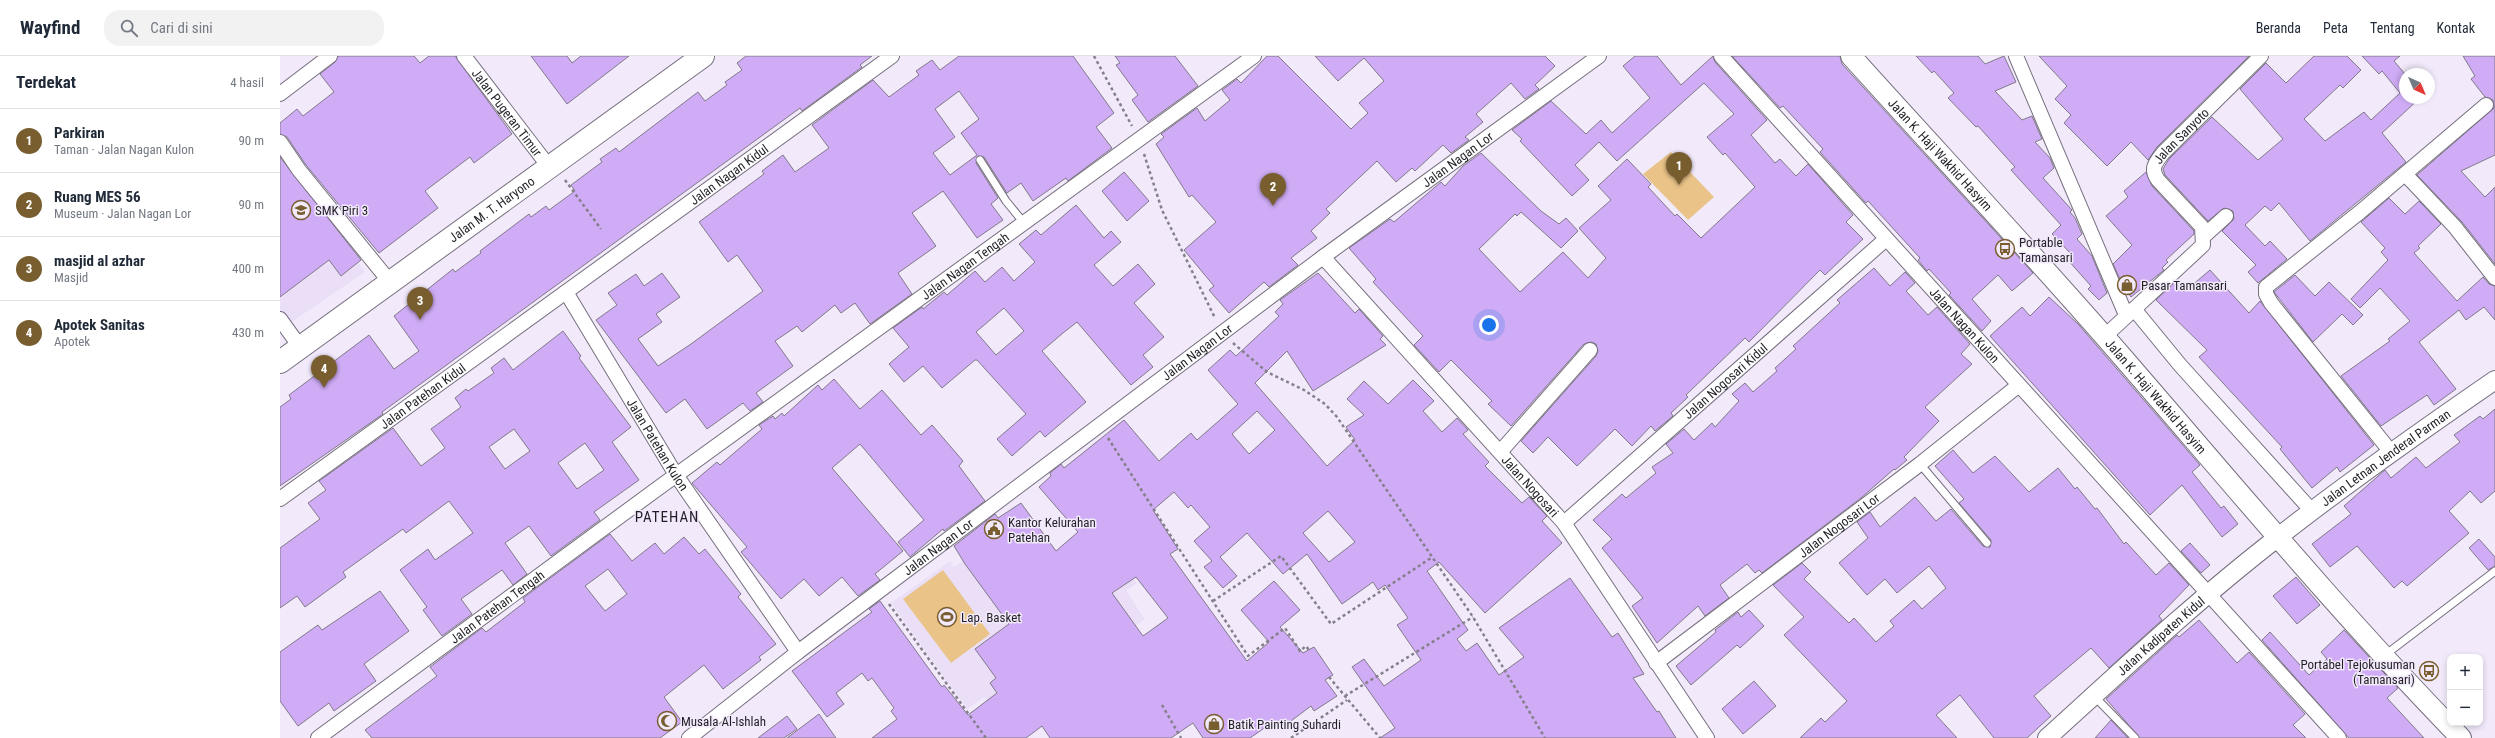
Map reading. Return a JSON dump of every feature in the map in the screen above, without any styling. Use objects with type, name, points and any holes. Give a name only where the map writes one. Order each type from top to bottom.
[{"type":"main road","name":"Jalan M. T. Haryono","points":[[280,362],[703,56]]},
{"type":"main road","name":"Jalan K. Haji Wakhid Hasyim","points":[[1851,56],[2104,337],[2277,537],[2384,657],[2460,738]]},
{"type":"street","points":[[280,94],[330,56]]},
{"type":"street","name":"Jalan Pugeran Timur","points":[[464,56],[552,166]]},
{"type":"street","name":"Jalan Nagan Kidul","points":[[566,292],[892,56]]},
{"type":"street","name":"Jalan Nagan Tengah","points":[[676,475],[1254,56]]},
{"type":"street","name":"Jalan Nagan Lor","points":[[689,738],[798,652],[880,592],[1323,257],[1599,56]]},
{"type":"street","name":"Jalan Nagan Kulon","points":[[1721,56],[2339,738]]},
{"type":"street","points":[[2016,56],[2130,312],[2312,511]]},
{"type":"street","name":"Jalan Sanyoto","points":[[2204,236],[2202,227],[2153,174],[2153,168],[2163,153],[2261,56]]},
{"type":"street","points":[[2391,452],[2332,381],[2266,294],[2266,286],[2333,234],[2486,106]]},
{"type":"street","points":[[280,142],[299,170],[390,282]]},
{"type":"street","points":[[2405,174],[2455,227],[2495,278]]},
{"type":"street","points":[[2104,337],[2195,254],[2203,245],[2204,236],[2226,216]]},
{"type":"street","name":"Jalan Nogosari Kidul","points":[[1564,523],[1886,239]]},
{"type":"street","name":"Jalan Nogosari","points":[[1323,257],[1564,523],[1707,738]]},
{"type":"street","name":"Jalan Patehan Kulon","points":[[566,292],[676,475],[798,652]]},
{"type":"street","name":"Jalan Patehan Kidul","points":[[280,499],[566,292]]},
{"type":"street","points":[[280,319],[300,347]]},
{"type":"street","points":[[1500,451],[1590,350]]},
{"type":"street","name":"Jalan Letnan Jenderal Parman","points":[[2277,537],[2391,452],[2495,380]]},
{"type":"street","name":"Jalan Nogosari Lor","points":[[1656,663],[1920,464],[2019,385]]},
{"type":"street","name":"Jalan Patehan Tengah","points":[[318,738],[676,475]]},
{"type":"street","name":"Jalan Kadipaten Kidul","points":[[2047,738],[2208,594],[2277,537]]},
{"type":"lane","points":[[980,160],[1006,201],[1024,223]]},
{"type":"lane","points":[[1920,464],[1987,543]]},
{"type":"lane","points":[[2384,657],[2495,572]]},
{"type":"lane","points":[[2094,696],[2135,738]]},
{"type":"path","points":[[1094,56],[1139,139],[1162,210],[1222,333],[1267,372],[1304,390],[1325,404],[1337,417],[1431,558],[1473,617],[1545,738]]},
{"type":"path","points":[[552,166],[601,229]]},
{"type":"path","points":[[1100,425],[1248,656],[1285,628],[1300,651],[1306,646],[1309,650]]},
{"type":"path","points":[[1213,601],[1281,556],[1331,624],[1431,558]]},
{"type":"path","points":[[880,592],[986,738]]},
{"type":"path","points":[[1345,696],[1473,617]]},
{"type":"path","points":[[1328,678],[1357,709],[1380,738]]},
{"type":"path","points":[[1291,738],[1347,700]]},
{"type":"path","points":[[1162,705],[1181,738]]},
{"type":"shaded area","name":"SMK Piri 3","points":[[280,148],[365,272],[283,328],[280,324]]},
{"type":"shaded area","points":[[1671,152],[1714,197],[1688,220],[1643,174]]},
{"type":"shaded area","points":[[1010,527],[1056,592],[1113,551],[1137,583],[1126,591],[1145,619],[1097,653],[1049,696],[1005,727],[984,697],[967,709],[891,603],[950,561],[954,567]]},
{"type":"shaded area","name":"Lap. Basket","points":[[943,570],[990,634],[951,663],[903,599]]},
{"type":"building","points":[[338,56],[414,56],[420,63],[429,56],[455,56],[512,134],[474,163],[470,157],[425,191],[438,208],[379,253],[306,165],[287,137],[280,134],[280,123],[297,109],[303,116],[334,92],[320,74],[335,62]]},
{"type":"building","points":[[531,56],[567,56],[572,63],[581,56],[629,56],[567,104]]},
{"type":"building","points":[[746,56],[872,56],[860,65],[862,67],[802,111],[800,108],[382,412],[383,414],[280,486],[280,407],[291,399],[289,395],[369,335],[394,369],[419,351],[394,316],[453,269],[455,272],[481,253],[480,251],[529,214],[531,217],[546,206],[549,210],[575,191],[571,185],[602,162],[600,159],[616,148],[619,152],[698,92],[705,101],[727,85],[725,82],[742,70],[737,63]]},
{"type":"building","points":[[959,56],[1073,56],[1114,113],[1096,127],[1112,148],[1068,181],[1066,178],[1033,201],[1021,183],[1007,193],[984,157],[978,156],[976,163],[998,198],[991,204],[1003,220],[977,238],[943,191],[912,213],[936,246],[898,273],[912,294],[870,324],[855,303],[841,313],[835,305],[802,332],[797,326],[775,341],[793,366],[756,393],[763,402],[750,411],[743,403],[707,429],[685,399],[666,413],[596,320],[617,305],[608,293],[636,274],[644,286],[662,273],[680,297],[656,314],[662,322],[638,339],[658,366],[691,344],[763,291],[737,255],[728,262],[699,222],[764,174],[762,171],[783,155],[795,172],[829,148],[812,125],[873,80],[889,97],[919,75],[916,71],[932,60],[940,70]],"holes":[[[959,91],[979,119],[961,133],[977,155],[950,175],[933,153],[955,137],[935,109]]]},
{"type":"building","points":[[1115,56],[1175,56],[1198,86],[1148,122],[1132,100],[1138,95],[1116,65],[1120,63]]},
{"type":"building","points":[[1267,56],[1278,56],[1351,129],[1368,113],[1359,103],[1384,81],[1364,58],[1338,81],[1315,56],[1545,56],[1555,66],[1535,85],[1539,89],[1525,99],[1511,83],[1476,114],[1483,122],[1465,137],[1469,140],[1451,153],[1443,145],[1415,171],[1412,168],[1396,182],[1377,161],[1326,209],[1330,213],[1311,231],[1317,238],[1291,258],[1298,265],[1269,287],[1264,282],[1229,313],[1209,290],[1214,286],[1184,250],[1216,222],[1192,195],[1189,197],[1156,144],[1164,137],[1161,134],[1197,108],[1205,121],[1230,100],[1222,90],[1237,79],[1241,83]]},
{"type":"building","points":[[1635,56],[1657,56],[1681,85],[1713,56],[1715,62],[1767,120],[1751,135],[1775,163],[1780,159],[1796,176],[1808,164],[1853,215],[1846,222],[1863,239],[1825,275],[1820,270],[1749,342],[1745,338],[1686,395],[1688,397],[1671,413],[1673,416],[1655,431],[1651,426],[1632,446],[1615,429],[1577,466],[1548,437],[1533,453],[1521,441],[1596,356],[1598,351],[1596,344],[1591,342],[1584,344],[1511,426],[1488,404],[1492,401],[1451,360],[1439,372],[1414,345],[1423,336],[1373,282],[1376,279],[1349,248],[1390,219],[1394,222],[1441,182],[1445,186],[1463,166],[1481,153],[1541,211],[1559,224],[1566,218],[1578,231],[1561,248],[1521,212],[1517,216],[1515,214],[1479,249],[1520,292],[1563,252],[1588,278],[1606,258],[1579,228],[1611,200],[1598,186],[1627,159],[1651,184],[1648,187],[1675,216],[1677,214],[1701,238],[1755,187],[1725,153],[1723,155],[1707,137],[1734,114],[1704,83],[1617,161],[1599,142],[1575,165],[1589,180],[1572,196],[1520,141],[1522,139],[1512,130],[1551,101],[1586,134],[1601,120],[1612,133],[1650,98],[1623,66]]},
{"type":"building","points":[[1732,56],[1840,56],[1842,64],[2033,273],[2012,291],[1998,275],[1972,299],[1991,321],[1982,331],[1949,295],[1951,293],[1929,269],[1927,271],[1918,260],[1920,258],[1868,201],[1866,203],[1820,152],[1823,149],[1783,106],[1780,108]]},
{"type":"building","points":[[1916,56],[1978,56],[1985,64],[2004,56],[2016,82],[1995,91],[2022,120],[2032,116],[2042,139],[2035,142],[2050,158],[2054,168],[2043,178],[2072,210],[2070,212],[2075,218],[2082,234],[2077,239],[2092,256],[2107,293],[2099,300],[2088,289],[2091,286],[2067,259],[2072,255],[2052,234],[2061,225],[2011,170],[2015,167],[1978,126],[1976,127],[1948,98],[1954,93],[1934,71],[1932,73]]},
{"type":"building","points":[[2039,56],[2249,56],[2157,147],[2148,160],[2131,142],[2107,166],[2064,123],[2071,115],[2055,99],[2067,86]]},
{"type":"building","points":[[2314,56],[2347,56],[2361,70],[2343,88],[2340,85],[2304,119],[2325,141],[2364,112],[2371,120],[2399,94],[2399,104],[2413,104],[2382,133],[2406,162],[2310,241],[2279,203],[2271,211],[2265,206],[2245,225],[2265,246],[2270,241],[2287,259],[2258,283],[2248,272],[2256,265],[2222,231],[2234,219],[2233,211],[2224,208],[2208,221],[2165,175],[2163,169],[2169,159],[2212,117],[2258,160],[2283,139],[2240,89],[2266,63],[2286,83]]},
{"type":"building","points":[[2362,56],[2400,56],[2394,61],[2400,68],[2399,92],[2382,71],[2379,74]]},
{"type":"building","points":[[2463,56],[2495,56],[2495,155],[2461,171],[2485,197],[2495,187],[2495,264],[2462,222],[2417,175],[2494,108],[2493,100],[2485,97],[2471,79],[2475,76]]},
{"type":"building","name":"SMK Piri 3","points":[[280,157],[361,260],[341,276],[329,260],[280,297]]},
{"type":"building","points":[[1124,172],[1149,201],[1127,221],[1102,191]]},
{"type":"building","points":[[2146,172],[2152,186],[2194,231],[2194,234],[2166,260],[2168,262],[2162,268],[2164,270],[2131,297],[2124,288],[2113,264],[2132,245],[2106,216],[2128,197],[2124,191]]},
{"type":"building","points":[[2389,198],[2405,214],[2419,201],[2441,224],[2418,246],[2420,248],[2414,253],[2457,301],[2483,277],[2489,284],[2495,286],[2495,320],[2484,307],[2466,320],[2459,310],[2419,342],[2456,389],[2434,405],[2427,395],[2381,426],[2341,376],[2390,341],[2388,339],[2410,321],[2380,288],[2360,308],[2351,299],[2388,260],[2381,252],[2385,248],[2361,222]]},
{"type":"building","points":[[1076,205],[1104,238],[1111,231],[1121,242],[1094,265],[1113,286],[1138,264],[1155,284],[1134,303],[1164,337],[1143,355],[1153,367],[1131,385],[1077,322],[1042,351],[1086,402],[1045,437],[1040,431],[1012,456],[997,439],[1026,414],[977,360],[975,360],[942,388],[923,366],[904,382],[889,364],[909,347],[893,328],[922,307],[923,309],[944,292],[947,295],[975,271],[985,282],[1002,267],[1014,281],[1035,262],[1019,244],[1036,230],[1041,235]],"holes":[[[1004,308],[1024,331],[996,355],[976,332]]]},
{"type":"building","points":[[1874,268],[1890,286],[1905,272],[1915,283],[1906,291],[1928,315],[1937,307],[1970,344],[1961,354],[1972,364],[1925,407],[1939,421],[1904,457],[1907,460],[1895,470],[1894,469],[1861,498],[1762,573],[1759,570],[1755,573],[1747,564],[1720,585],[1729,598],[1705,616],[1698,606],[1657,643],[1632,606],[1643,598],[1602,548],[1612,539],[1593,520],[1622,494],[1626,498],[1656,473],[1652,467],[1673,453],[1666,444],[1684,429],[1694,440],[1712,423],[1715,427],[1739,401],[1732,394],[1745,383],[1753,392],[1777,371],[1775,368],[1796,349],[1793,346],[1840,303],[1837,300]]},
{"type":"building","points":[[2210,270],[2249,313],[2260,301],[2374,445],[2340,472],[2337,467],[2312,488],[2280,449],[2282,447],[2199,357],[2207,350],[2156,300],[2175,282],[2184,292]]},
{"type":"building","points":[[1318,273],[1355,313],[1359,309],[1383,336],[1380,339],[1386,345],[1313,391],[1287,351],[1255,383],[1327,466],[1355,440],[1346,427],[1364,415],[1347,399],[1364,381],[1388,404],[1413,380],[1434,401],[1423,411],[1442,432],[1457,418],[1468,430],[1463,434],[1489,462],[1485,466],[1522,503],[1529,497],[1547,516],[1542,521],[1562,543],[1485,613],[1439,562],[1427,571],[1468,630],[1457,639],[1466,651],[1477,643],[1499,675],[1524,657],[1499,628],[1570,578],[1612,637],[1618,633],[1644,674],[1633,678],[1657,712],[1659,711],[1676,738],[1380,738],[1395,728],[1352,667],[1364,659],[1384,686],[1421,660],[1397,625],[1408,618],[1385,585],[1378,590],[1373,582],[1342,604],[1307,554],[1283,574],[1247,533],[1220,557],[1237,576],[1223,588],[1204,567],[1212,561],[1194,541],[1210,527],[1191,505],[1188,508],[1174,492],[1153,510],[1178,549],[1170,554],[1247,661],[1269,642],[1241,610],[1274,581],[1300,610],[1280,627],[1303,653],[1314,647],[1333,675],[1325,680],[1337,696],[1314,711],[1311,706],[1279,730],[1273,722],[1250,738],[1203,738],[1193,723],[1171,738],[1050,738],[1042,726],[1026,738],[872,738],[897,719],[891,711],[894,708],[872,678],[868,681],[862,673],[836,693],[844,704],[827,717],[792,671],[872,612],[869,609],[880,601],[942,687],[944,685],[968,715],[997,693],[990,683],[996,678],[975,649],[1009,624],[965,564],[954,546],[995,514],[998,518],[1021,503],[1056,551],[1078,532],[1039,487],[1051,476],[1050,473],[1061,464],[1064,468],[1124,420],[1159,461],[1191,433],[1197,440],[1238,404],[1208,370],[1230,350],[1236,356],[1279,316],[1275,312],[1283,304],[1280,300]],"holes":[[[1257,411],[1275,430],[1249,454],[1232,434]],[[1328,511],[1355,542],[1329,562],[1303,533]],[[1136,577],[1168,618],[1143,636],[1112,593]]]},
{"type":"building","points":[[2295,275],[2315,296],[2329,282],[2363,315],[2353,325],[2342,314],[2313,342],[2274,292]]},
{"type":"building","points":[[2049,297],[2078,324],[2200,465],[2192,472],[2221,508],[2224,506],[2238,524],[2222,537],[2182,485],[2150,515],[1990,336],[2022,307],[2030,316]]},
{"type":"building","points":[[563,331],[581,356],[579,358],[631,427],[612,442],[639,480],[594,512],[600,520],[551,556],[529,526],[505,543],[527,574],[513,585],[502,570],[461,599],[472,614],[442,636],[423,610],[427,607],[400,570],[428,549],[435,560],[473,533],[449,501],[406,533],[403,529],[343,572],[346,577],[305,607],[297,596],[280,608],[280,548],[320,519],[308,503],[326,490],[319,481],[393,428],[421,466],[445,448],[431,429],[461,407],[455,398],[466,389],[468,391],[494,373],[491,368],[504,358],[513,370]],"holes":[[[514,429],[530,451],[505,469],[489,447]],[[585,443],[604,470],[577,489],[558,463]]]},
{"type":"building","points":[[834,379],[860,409],[882,390],[921,435],[932,425],[963,461],[959,466],[985,501],[944,531],[943,529],[910,557],[898,542],[924,520],[860,444],[832,468],[903,551],[875,574],[880,580],[858,596],[842,577],[819,596],[804,579],[781,599],[741,552],[747,547],[692,483],[717,462],[720,465],[762,429],[759,425],[773,416],[775,419],[782,413],[784,416],[818,385],[822,390]]},
{"type":"building","points":[[2495,409],[2495,491],[2481,503],[2470,491],[2449,511],[2469,533],[2407,586],[2402,581],[2394,588],[2357,546],[2330,567],[2312,544],[2351,514],[2344,506],[2385,470],[2391,478],[2416,457],[2426,468],[2460,442],[2454,435],[2480,416],[2483,419]]},
{"type":"building","points":[[1953,450],[1973,473],[1995,456],[2029,492],[2058,468],[2075,489],[2077,487],[2095,509],[2097,508],[2124,544],[2126,542],[2156,575],[2169,563],[2189,585],[2159,616],[2162,620],[2109,668],[2091,648],[2034,696],[2051,716],[2027,738],[1994,738],[1960,695],[1936,715],[1957,738],[1800,738],[1821,718],[1825,722],[1847,701],[1784,635],[1804,617],[1773,585],[1802,563],[1811,572],[1804,579],[1849,623],[1854,618],[1876,642],[1894,626],[1890,621],[1914,600],[1922,609],[1946,588],[1929,566],[1897,593],[1885,579],[1867,595],[1839,563],[1868,538],[1857,522],[1870,512],[1880,527],[1915,497],[1936,521],[1951,509],[1983,546],[1990,547],[1991,540],[1959,503],[1964,499],[1935,466]]},
{"type":"building","points":[[610,534],[632,561],[655,543],[664,554],[684,537],[699,554],[705,549],[741,594],[738,597],[776,644],[759,657],[761,660],[723,689],[704,665],[664,697],[682,722],[660,738],[372,738],[365,730],[437,676],[430,667],[482,628],[486,632],[525,602],[523,598]],"holes":[[[608,569],[627,594],[605,611],[585,586]]]},
{"type":"building","points":[[2479,539],[2495,557],[2495,566],[2488,570],[2469,548]]},
{"type":"building","points":[[2190,543],[2210,565],[2201,573],[2181,551]]},
{"type":"building","points":[[2296,577],[2320,605],[2297,624],[2273,596]]},
{"type":"building","points":[[380,591],[409,631],[364,664],[376,681],[334,711],[329,703],[298,726],[280,701],[280,652],[318,625],[322,630]]},
{"type":"building","points":[[1749,610],[1764,626],[1740,648],[1737,645],[1691,685],[1676,666],[1716,632],[1715,630],[1738,612],[1741,617]]},
{"type":"building","points":[[2199,620],[2237,663],[2249,652],[2305,714],[2293,725],[2306,738],[2140,738],[2106,699],[2177,635],[2179,637]]},
{"type":"building","points":[[2344,630],[2398,688],[2387,698],[2424,738],[2349,738],[2262,640],[2270,632],[2309,675],[2327,659],[2321,652]]},
{"type":"building","points":[[1754,681],[1776,706],[1743,734],[1722,709]]},
{"type":"building","points":[[819,714],[836,738],[787,738]]},
{"type":"building","points":[[787,716],[797,729],[784,738],[758,738]]},
{"type":"building","points":[[2111,720],[2128,738],[2095,738]]},
{"type":"place","name":"Parkiran","points":[[1679,185]]},
{"type":"place","name":"Ruang MES 56","points":[[1273,206]]},
{"type":"place","name":"SMK Piri 3","points":[[301,210]]},
{"type":"place","name":"Portable Tamansari","points":[[2005,249]]},
{"type":"place","name":"Pasar Tamansari","points":[[2127,285]]},
{"type":"place","name":"masjid al azhar","points":[[420,320]]},
{"type":"place","name":"Apotek Sanitas","points":[[324,388]]},
{"type":"place","name":"Kantor Kelurahan Patehan","points":[[994,529]]},
{"type":"place","name":"Lap. Basket","points":[[947,617]]},
{"type":"place","name":"Portabel Tejokusuman (Tamansari)","points":[[2429,671]]},
{"type":"place","name":"Musala Al-Ishlah","points":[[667,721]]},
{"type":"place","name":"Batik Painting Suhardi","points":[[1214,724]]},
{"type":"district","name":"PATEHAN","points":[[667,517]]}]
